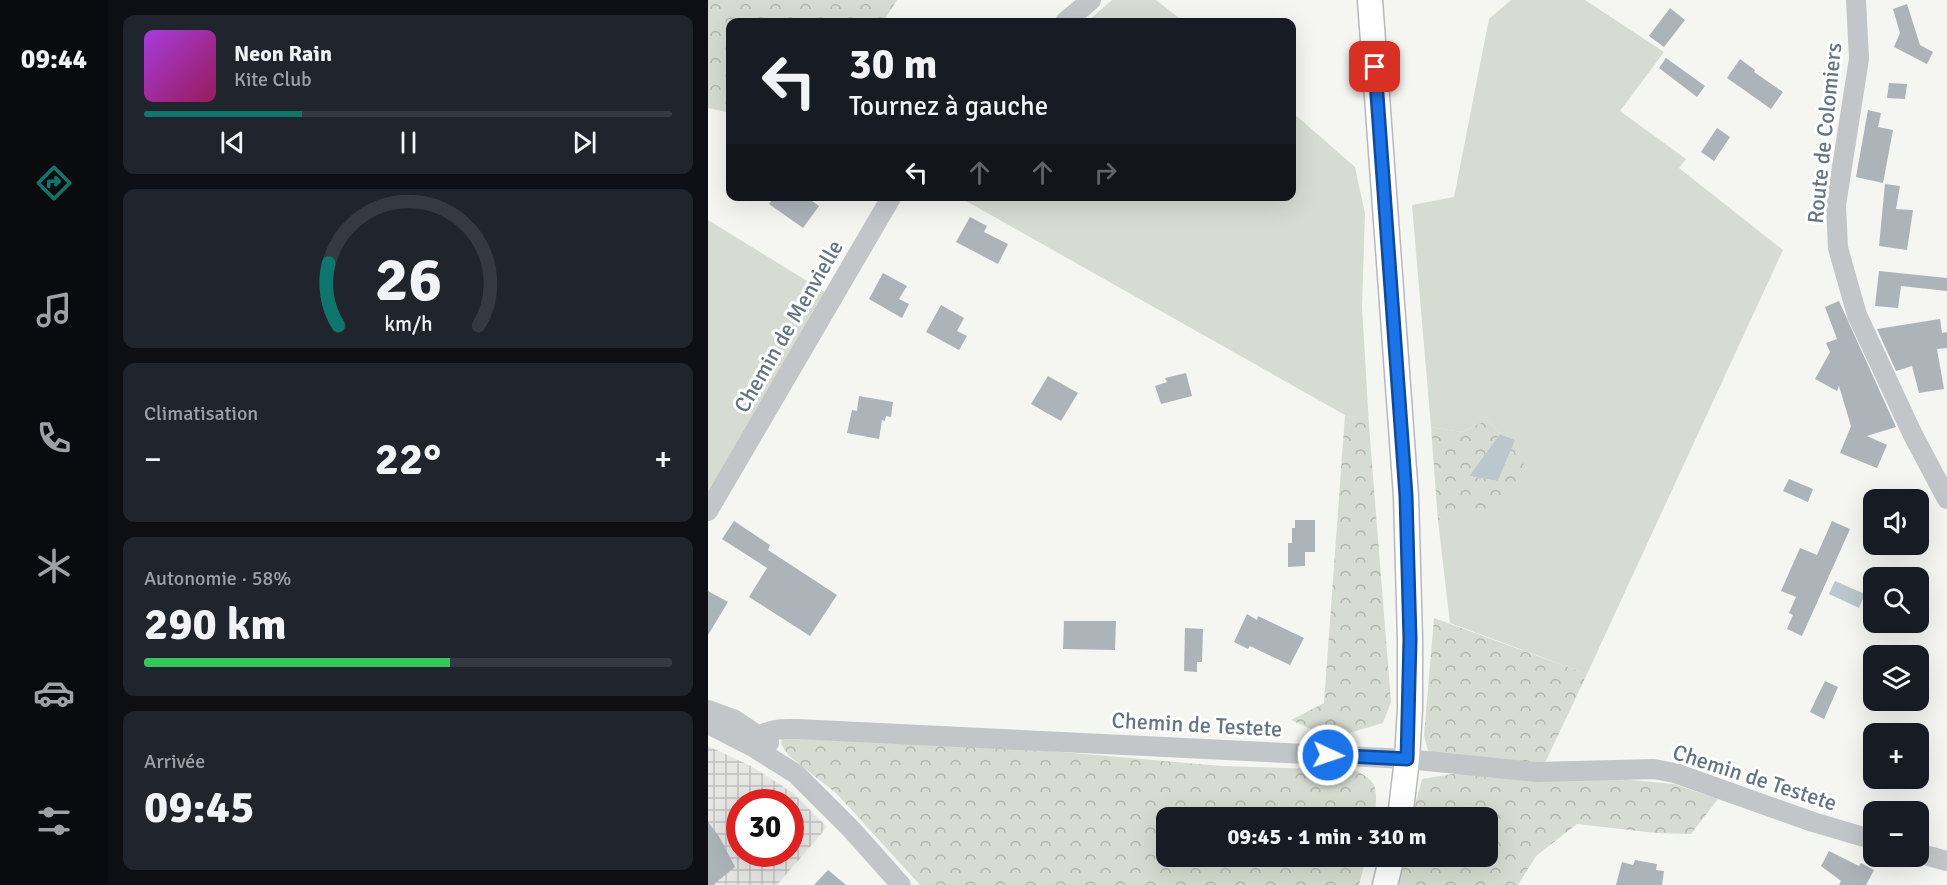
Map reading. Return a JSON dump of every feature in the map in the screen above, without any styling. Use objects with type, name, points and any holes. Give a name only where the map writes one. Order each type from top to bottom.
[{"type":"main road","points":[[1370,0],[1406,496],[1410,639],[1407,759],[1401,807]]},
{"type":"main road","points":[[1385,885],[1389,867]]},
{"type":"street","points":[[1070,18],[1090,0]]},
{"type":"street","name":"Route de Colomiers","points":[[1856,0],[1859,59],[1836,206],[1838,248],[1857,315],[1913,435],[1947,499]]},
{"type":"street","name":"Chemin de Menvielle","points":[[708,511],[889,201]]},
{"type":"street","points":[[708,710],[735,720],[778,750],[796,774],[851,829],[901,885]]},
{"type":"street","points":[[708,724],[753,747],[796,774]]},
{"type":"street","name":"Chemin de Testete","points":[[760,736],[777,729],[797,729],[1407,759],[1536,772],[1654,769],[1675,773],[1813,822],[1863,837]]},
{"type":"street","points":[[1929,856],[1947,861]]},
{"type":"shaded area","points":[[1500,434],[1515,440],[1498,481],[1469,476]]},
{"type":"shaded area","points":[[1835,581],[1863,593],[1863,599],[1859,608],[1829,594]]},
{"type":"shaded area","points":[[708,746],[751,766],[787,789],[726,789],[726,867],[793,867],[777,885],[708,885]]},
{"type":"shaded area","points":[[804,804],[827,827],[804,854]]},
{"type":"green space","points":[[708,0],[897,0],[886,18],[726,18],[726,112],[708,108]]},
{"type":"green space","points":[[1112,0],[1156,0],[1179,18],[1092,18]]},
{"type":"green space","points":[[1511,0],[1585,0],[1664,52],[1620,111],[1686,159],[1679,168],[1783,250],[1587,674],[1450,623],[1438,521],[1458,505],[1488,510],[1515,440],[1500,434],[1487,420],[1462,432],[1431,427],[1412,205],[1454,197],[1489,19]]},
{"type":"green space","points":[[1296,115],[1355,167],[1365,214],[1362,306],[1369,426],[1345,415],[966,201],[1296,201]]},
{"type":"green space","points":[[708,220],[825,292],[708,491]]},
{"type":"green space","points":[[1345,415],[1369,426],[1391,702],[1383,723],[1349,733],[1313,730],[1291,720],[1324,703]]},
{"type":"green space","points":[[1487,420],[1500,434],[1469,476],[1498,481],[1515,440],[1525,468],[1514,491],[1488,510],[1458,506],[1438,521],[1431,427],[1462,432]]},
{"type":"green space","points":[[1434,618],[1587,674],[1543,767],[1429,754],[1424,736]]},
{"type":"green space","points":[[782,738],[971,744],[1221,766],[1354,770],[1373,783],[1376,793],[1376,807],[1156,807],[1156,867],[1364,867],[1359,885],[920,885],[837,794],[788,755],[781,744]]},
{"type":"green space","points":[[1496,767],[1674,784],[1718,799],[1691,834],[1656,833],[1577,824],[1536,856],[1518,885],[1395,885],[1400,867],[1498,867],[1498,807],[1415,807],[1422,779]]},
{"type":"building","points":[[1907,4],[1920,45],[1933,52],[1927,64],[1894,47],[1900,33],[1893,9]]},
{"type":"building","points":[[1670,8],[1685,20],[1664,47],[1649,36]]},
{"type":"building","points":[[1666,58],[1705,86],[1697,97],[1659,68]]},
{"type":"building","points":[[1740,59],[1783,92],[1771,109],[1727,78]]},
{"type":"building","points":[[1889,83],[1907,84],[1905,99],[1887,98]]},
{"type":"building","points":[[1868,110],[1881,113],[1878,127],[1893,130],[1883,183],[1856,177]]},
{"type":"building","points":[[1717,128],[1730,137],[1714,161],[1701,152]]},
{"type":"building","points":[[1885,184],[1900,186],[1896,209],[1913,210],[1907,250],[1879,246]]},
{"type":"building","points":[[771,201],[812,201],[819,206],[803,228],[769,204]]},
{"type":"building","points":[[970,217],[987,226],[984,232],[1008,244],[998,264],[956,242]]},
{"type":"building","points":[[1879,271],[1947,278],[1947,291],[1901,286],[1898,308],[1875,306]]},
{"type":"building","points":[[883,273],[907,286],[899,299],[909,304],[902,318],[869,299]]},
{"type":"building","points":[[1839,301],[1896,427],[1867,436],[1887,445],[1877,468],[1840,453],[1851,426],[1839,386],[1837,391],[1815,379],[1830,352],[1826,343],[1837,339],[1825,307]]},
{"type":"building","points":[[941,305],[964,318],[957,331],[967,336],[959,350],[926,332]]},
{"type":"building","points":[[1940,319],[1942,333],[1947,332],[1947,348],[1937,349],[1944,389],[1919,393],[1912,366],[1896,371],[1877,329]]},
{"type":"building","points":[[1186,373],[1192,396],[1161,404],[1155,386],[1167,382],[1165,378]]},
{"type":"building","points":[[1048,376],[1078,393],[1061,421],[1031,404]]},
{"type":"building","points":[[859,396],[893,402],[891,417],[886,416],[885,421],[882,420],[879,439],[847,433],[852,410],[857,411]]},
{"type":"building","points":[[1789,479],[1813,489],[1808,502],[1783,491]]},
{"type":"building","points":[[1295,520],[1315,520],[1315,552],[1305,552],[1305,566],[1288,567],[1288,543],[1292,543],[1292,528],[1295,528]]},
{"type":"building","points":[[734,521],[770,545],[768,550],[837,595],[810,636],[749,597],[767,568],[722,539]]},
{"type":"building","points":[[1832,521],[1850,529],[1802,636],[1787,629],[1793,615],[1789,613],[1796,597],[1781,591],[1800,548],[1817,555]]},
{"type":"building","points":[[708,591],[728,602],[708,635]]},
{"type":"building","points":[[1247,614],[1257,620],[1258,616],[1304,638],[1290,665],[1250,646],[1248,649],[1234,642]]},
{"type":"building","points":[[1064,621],[1116,621],[1115,650],[1063,649]]},
{"type":"building","points":[[1185,628],[1203,629],[1202,662],[1197,662],[1197,672],[1184,671]]},
{"type":"building","points":[[1825,681],[1838,687],[1824,719],[1810,712]]},
{"type":"building","points":[[708,822],[726,850],[726,867],[735,867],[713,885],[708,885]]},
{"type":"building","points":[[1829,851],[1859,866],[1861,863],[1863,867],[1874,870],[1866,885],[1839,885],[1841,881],[1821,866]]},
{"type":"building","points":[[1635,860],[1657,864],[1656,870],[1664,871],[1662,885],[1616,885],[1622,862],[1633,865]]},
{"type":"building","points":[[828,870],[846,885],[814,885]]},
{"type":"route","points":[[1328,755],[1407,759],[1410,639],[1406,496],[1375,67]]}]
